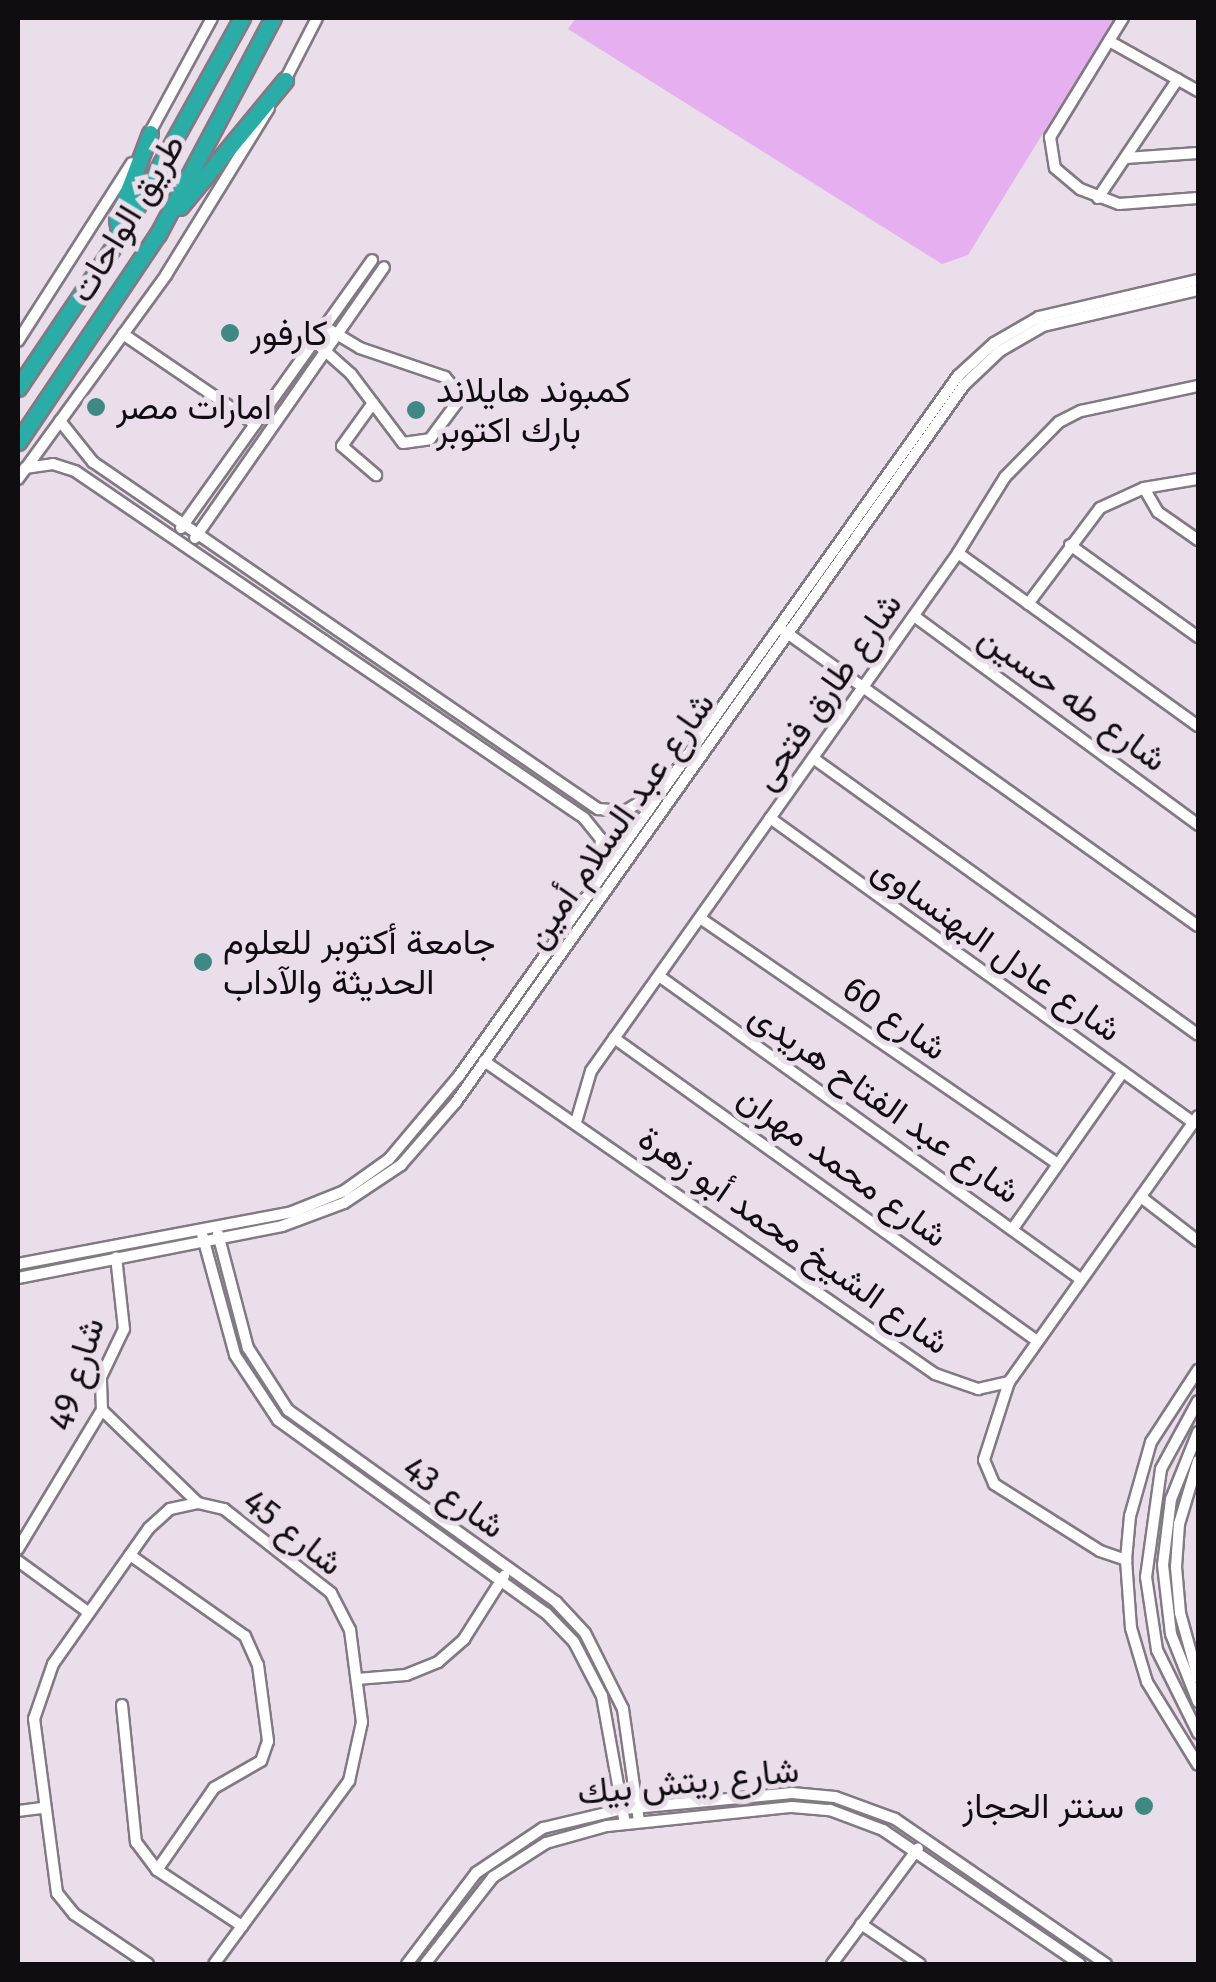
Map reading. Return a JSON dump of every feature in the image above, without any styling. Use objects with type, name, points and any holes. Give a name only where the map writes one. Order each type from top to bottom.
[{"type":"highway","name":"طريق الواحات","points":[[18,388],[120,236],[242,18]]},
{"type":"highway","name":"طريق الواحات","points":[[18,442],[158,234],[273,18]]},
{"type":"highway","points":[[158,234],[285,80]]},
{"type":"highway","points":[[120,236],[116,220],[150,133]]},
{"type":"street","points":[[18,341],[150,133],[212,18]]},
{"type":"street","points":[[18,479],[229,178],[317,18]]},
{"type":"street","points":[[1123,18],[1050,137],[1056,168],[1098,198],[1145,206],[1198,198]]},
{"type":"street","points":[[1109,41],[1198,91]]},
{"type":"street","points":[[1098,198],[1178,80]]},
{"type":"street","points":[[1126,158],[1198,152]]},
{"type":"street","points":[[174,537],[372,260]]},
{"type":"street","points":[[188,547],[384,267]]},
{"type":"street","name":"شارع عبد السلام أمين","points":[[18,1264],[308,1218],[381,1181],[439,1125],[924,416],[994,343],[1064,308],[1198,280]]},
{"type":"street","name":"شارع عبد السلام أمين","points":[[217,1232],[318,1203],[390,1159],[445,1096],[662,789],[934,422],[1000,351],[1066,317],[1198,290]]},
{"type":"street","points":[[315,342],[345,368],[396,436],[413,446],[430,439],[457,396],[445,377],[360,348],[324,327]]},
{"type":"street","points":[[123,334],[256,424]]},
{"type":"street","points":[[345,368],[360,348]]},
{"type":"street","name":"شارع طارق فتحى","points":[[576,1122],[583,1087],[614,1038],[958,554],[1005,477],[1059,422],[1104,401],[1198,386]]},
{"type":"street","points":[[373,403],[342,446],[376,475]]},
{"type":"street","points":[[60,421],[80,452],[608,812],[630,810],[662,789]]},
{"type":"street","points":[[25,468],[70,468],[595,829],[602,848],[595,883]]},
{"type":"street","points":[[1028,604],[1100,508],[1144,488],[1198,479]]},
{"type":"street","points":[[1144,488],[1158,512],[1198,540]]},
{"type":"street","points":[[1070,545],[1198,636]]},
{"type":"street","points":[[958,554],[1198,726]]},
{"type":"street","name":"شارع طه حسين","points":[[914,616],[1198,825]]},
{"type":"street","points":[[780,629],[1198,926]]},
{"type":"street","points":[[813,758],[1198,1035]]},
{"type":"street","points":[[595,829],[608,823],[608,812]]},
{"type":"street","name":"شارع عادل البهنساوى","points":[[770,818],[1123,1072],[1196,1120]]},
{"type":"street","name":"شارع 60","points":[[700,918],[1058,1164]]},
{"type":"street","name":"شارع عبد الفتاح هريدى","points":[[659,976],[1014,1227],[1079,1278]]},
{"type":"street","name":"شارع محمد مهران","points":[[614,1038],[1037,1340]]},
{"type":"street","name":"شارع الشيخ محمد أبو زهرة","points":[[484,1061],[948,1382],[978,1389],[1009,1382]]},
{"type":"street","points":[[1014,1227],[1123,1072]]},
{"type":"street","points":[[1126,1560],[994,1484],[984,1460],[1009,1382],[1079,1278],[1196,1120]]},
{"type":"street","points":[[1141,1197],[1198,1242]]},
{"type":"street","name":"شارع 43","points":[[217,1232],[248,1348],[288,1410],[571,1617],[608,1670],[628,1730],[639,1822]]},
{"type":"street","name":"شارع عبد السلام أمين","points":[[18,1278],[202,1234]]},
{"type":"street","name":"شارع 43","points":[[202,1234],[235,1355],[278,1420],[546,1612],[586,1659],[608,1716],[625,1824]]},
{"type":"street","name":"شارع 49","points":[[18,1548],[102,1410],[102,1377],[124,1329],[116,1256]]},
{"type":"street","points":[[1198,1370],[1151,1442],[1130,1516],[1126,1560],[1138,1656],[1166,1720],[1198,1765]]},
{"type":"street","points":[[1198,1400],[1184,1421],[1155,1491],[1146,1577],[1157,1650],[1198,1733]]},
{"type":"street","points":[[102,1410],[198,1503]]},
{"type":"street","points":[[1151,1442],[1184,1421]]},
{"type":"street","points":[[1198,1432],[1171,1500],[1162,1565],[1171,1634],[1198,1702]]},
{"type":"street","points":[[1198,1461],[1179,1524],[1176,1568],[1182,1624],[1198,1678]]},
{"type":"street","name":"شارع 45","points":[[148,1964],[74,1914],[57,1893],[41,1808],[37,1700],[88,1612],[158,1517],[198,1503],[235,1517],[331,1593],[350,1630],[361,1742],[349,1781],[214,1964]]},
{"type":"street","points":[[130,1555],[245,1636],[258,1665],[268,1741],[262,1761],[228,1778],[203,1801],[157,1870]]},
{"type":"street","points":[[18,1561],[88,1612]]},
{"type":"street","points":[[357,1679],[406,1675],[438,1662],[464,1639],[508,1570]]},
{"type":"street","points":[[122,1706],[131,1826],[157,1870],[242,1926]]},
{"type":"street","name":"شارع ريتش بيك","points":[[406,1964],[459,1893],[497,1855],[544,1828],[638,1807],[814,1794],[876,1810],[1106,1964]]},
{"type":"street","name":"شارع ريتش بيك","points":[[424,1964],[478,1892],[510,1864],[566,1835],[639,1822],[811,1807],[867,1822],[1080,1964]]},
{"type":"street","points":[[18,1811],[41,1808]]},
{"type":"street","points":[[832,1964],[924,1839]]},
{"type":"street","points":[[861,1924],[920,1964]]},
{"type":"shaded area","points":[[576,18],[1114,18],[968,255],[942,264],[568,29]]},
{"type":"place","name":"كارفور","points":[[230,333]]},
{"type":"place","name":"امارات مصر","points":[[96,407]]},
{"type":"place","name":"كمبوند هايلاند بارك اكتوبر","points":[[416,410]]},
{"type":"place","name":"جامعة أكتوبر للعلوم الحديثة والآداب","points":[[203,962]]},
{"type":"place","name":"سنتر الحجاز","points":[[1144,1806]]}]
